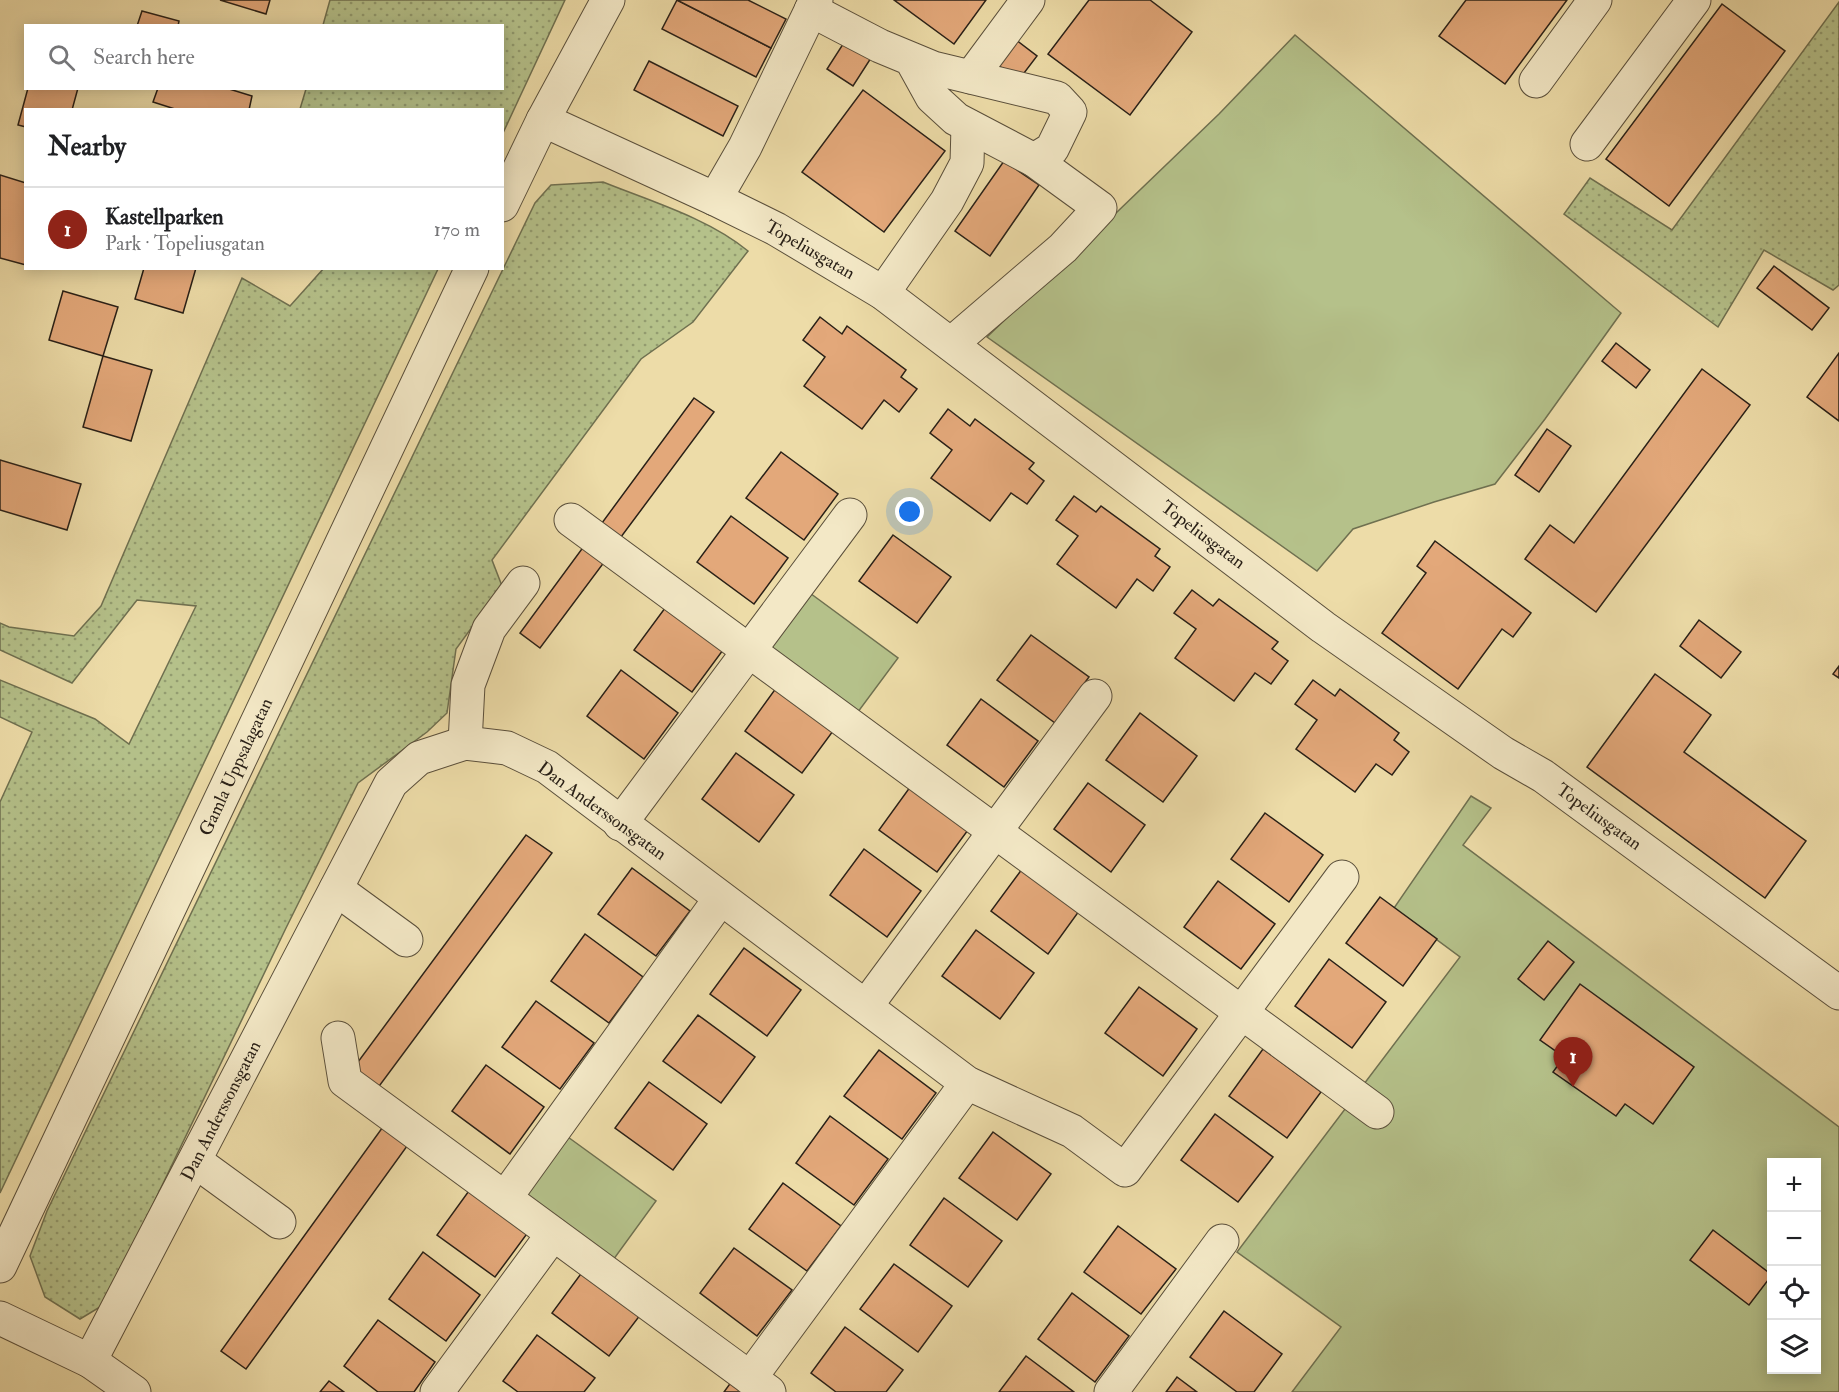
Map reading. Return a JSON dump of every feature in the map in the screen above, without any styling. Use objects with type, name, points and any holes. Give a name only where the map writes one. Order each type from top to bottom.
[{"type":"street","points":[[504,201],[543,120],[609,0]]},
{"type":"street","points":[[971,77],[1028,0]]},
{"type":"street","points":[[1536,81],[1595,0]]},
{"type":"street","points":[[1587,144],[1694,0]]},
{"type":"street","points":[[715,199],[745,147],[814,5],[880,46],[933,68],[1057,98],[1070,112],[1052,149],[1034,160]]},
{"type":"street","points":[[911,59],[932,97],[956,119],[1034,160],[1100,208],[1063,248],[951,344]]},
{"type":"street","name":"Topeliusgatan","points":[[543,120],[776,229],[883,293],[1323,627],[1503,753],[1543,776],[1839,993]]},
{"type":"street","points":[[883,293],[947,201],[967,163],[968,126]]},
{"type":"street","name":"Gamla Uppsalagatan","points":[[0,1266],[471,270]]},
{"type":"street","points":[[620,824],[850,515]]},
{"type":"street","points":[[571,520],[1377,1112]]},
{"type":"street","points":[[465,743],[468,685],[489,629],[523,583]]},
{"type":"street","points":[[866,1006],[1095,696]]},
{"type":"street","name":"Dan Anderssonsgatan","points":[[90,1361],[391,783],[419,758],[465,743],[507,748],[547,768],[967,1083],[1072,1131],[1125,1170],[1242,1012]]},
{"type":"street","points":[[1242,1012],[1342,877]]},
{"type":"street","points":[[336,888],[406,940]]},
{"type":"street","points":[[505,1198],[720,899]]},
{"type":"street","points":[[338,1038],[345,1081],[760,1385],[967,1083]]},
{"type":"street","points":[[195,1161],[279,1222]]},
{"type":"street","points":[[436,1392],[553,1234]]},
{"type":"street","points":[[1111,1392],[1222,1241]]},
{"type":"street","points":[[0,1318],[90,1361],[134,1392]]},
{"type":"green space","points":[[330,0],[565,0],[504,131],[504,108],[300,108],[306,90],[504,90],[504,24],[323,24]]},
{"type":"green space","points":[[1839,2],[1839,285],[1833,290],[1764,250],[1718,327],[1564,214],[1590,178],[1672,230]]},
{"type":"green space","points":[[1295,35],[1621,313],[1495,484],[1353,529],[1317,571],[987,337],[1219,114]]},
{"type":"green space","points":[[603,182],[697,220],[732,239],[748,251],[693,322],[641,359],[492,560],[502,586],[456,649],[447,713],[427,732],[358,783],[105,1304],[80,1319],[45,1297],[30,1256],[47,1211],[535,203],[551,185]]},
{"type":"green space","points":[[322,270],[438,270],[0,1193],[0,802],[32,732],[0,717],[0,680],[95,719],[129,744],[196,606],[137,600],[72,683],[0,650],[0,623],[9,627],[74,636],[101,606],[242,278],[290,306]]},
{"type":"green space","points":[[799,585],[898,658],[849,724],[750,651]]},
{"type":"green space","points":[[1471,796],[1491,808],[1463,845],[1839,1127],[1839,1392],[1292,1392],[1341,1327],[1237,1252],[1460,957],[1394,908]]},
{"type":"green space","points":[[561,1132],[656,1201],[608,1267],[513,1197]]},
{"type":"building","points":[[220,0],[270,0],[266,14]]},
{"type":"building","points":[[677,0],[771,48],[756,77],[662,29]]},
{"type":"building","points":[[677,0],[748,0],[786,19],[771,48]]},
{"type":"building","points":[[894,0],[986,0],[954,44]]},
{"type":"building","points":[[1089,0],[1150,0],[1192,32],[1130,115],[1048,54]]},
{"type":"building","points":[[1466,0],[1567,0],[1505,84],[1439,36]]},
{"type":"building","points":[[1722,4],[1785,51],[1669,206],[1606,159]]},
{"type":"building","points":[[142,11],[179,21],[178,24],[138,24]]},
{"type":"building","points":[[1011,36],[1037,56],[1018,81],[992,60]]},
{"type":"building","points":[[845,41],[871,58],[853,86],[827,69]]},
{"type":"building","points":[[649,61],[738,106],[723,136],[634,90]]},
{"type":"building","points":[[27,90],[77,90],[73,108],[24,108],[24,126],[18,125]]},
{"type":"building","points":[[157,90],[232,90],[252,96],[249,108],[172,108],[153,102]]},
{"type":"building","points":[[863,90],[945,151],[884,232],[802,172]]},
{"type":"building","points":[[1004,161],[1039,185],[990,256],[955,231]]},
{"type":"building","points":[[0,175],[24,182],[24,264],[0,258]]},
{"type":"building","points":[[1774,266],[1829,308],[1812,330],[1757,288]]},
{"type":"building","points":[[143,270],[195,270],[183,313],[135,299]]},
{"type":"building","points":[[63,291],[118,307],[103,356],[49,340]]},
{"type":"building","points":[[820,317],[842,334],[847,326],[906,370],[901,377],[917,389],[899,412],[884,400],[862,429],[804,386],[825,357],[803,340]]},
{"type":"building","points":[[1616,343],[1650,370],[1636,388],[1602,361]]},
{"type":"building","points":[[1839,353],[1839,421],[1807,397]]},
{"type":"building","points":[[103,356],[152,370],[131,441],[83,427]]},
{"type":"building","points":[[1702,369],[1750,405],[1596,612],[1525,559],[1550,525],[1574,543]]},
{"type":"building","points":[[694,398],[714,412],[618,541],[599,527]]},
{"type":"building","points":[[948,409],[970,426],[975,419],[1034,463],[1029,469],[1044,481],[1027,504],[1011,493],[990,521],[931,478],[952,450],[930,433]]},
{"type":"building","points":[[1547,429],[1571,446],[1539,492],[1515,475]]},
{"type":"building","points":[[781,452],[838,494],[804,540],[746,498]]},
{"type":"building","points":[[0,460],[81,484],[67,530],[0,510]]},
{"type":"building","points":[[1074,496],[1096,512],[1101,506],[1160,549],[1155,556],[1170,567],[1153,591],[1137,579],[1116,608],[1057,564],[1078,536],[1056,520]]},
{"type":"building","points":[[731,516],[788,558],[754,604],[697,562]]},
{"type":"building","points":[[893,535],[951,577],[917,623],[859,581]]},
{"type":"building","points":[[1435,541],[1531,613],[1513,637],[1502,629],[1458,689],[1382,633],[1426,573],[1417,566]]},
{"type":"building","points":[[587,542],[608,557],[540,648],[520,633]]},
{"type":"building","points":[[1192,590],[1213,606],[1219,599],[1278,642],[1272,649],[1288,661],[1271,684],[1255,673],[1234,701],[1175,658],[1196,629],[1174,613]]},
{"type":"building","points":[[668,604],[726,646],[692,692],[634,650]]},
{"type":"building","points":[[1699,620],[1741,652],[1721,678],[1680,646]]},
{"type":"building","points":[[1031,635],[1089,677],[1055,723],[997,680]]},
{"type":"building","points":[[1839,666],[1839,678],[1833,674]]},
{"type":"building","points":[[621,670],[678,713],[644,759],[587,716]]},
{"type":"building","points":[[1655,674],[1711,715],[1684,752],[1806,841],[1765,898],[1587,767]]},
{"type":"building","points":[[1313,680],[1335,696],[1340,689],[1399,733],[1394,740],[1409,752],[1392,775],[1376,764],[1355,792],[1296,749],[1317,720],[1295,704]]},
{"type":"building","points":[[779,684],[836,727],[802,773],[745,731]]},
{"type":"building","points":[[981,699],[1038,741],[1004,787],[947,745]]},
{"type":"building","points":[[1140,713],[1197,756],[1163,802],[1106,760]]},
{"type":"building","points":[[736,753],[794,795],[759,842],[702,799]]},
{"type":"building","points":[[913,783],[971,826],[937,872],[879,830]]},
{"type":"building","points":[[1088,783],[1145,825],[1111,872],[1054,829]]},
{"type":"building","points":[[1265,813],[1323,855],[1289,902],[1231,859]]},
{"type":"building","points":[[526,835],[552,853],[377,1089],[352,1070]]},
{"type":"building","points":[[864,849],[921,891],[887,937],[830,895]]},
{"type":"building","points":[[1025,865],[1082,907],[1048,954],[991,911]]},
{"type":"building","points":[[632,868],[690,911],[656,956],[598,914]]},
{"type":"building","points":[[1218,881],[1275,924],[1241,969],[1184,927]]},
{"type":"building","points":[[1380,897],[1437,939],[1403,986],[1346,943]]},
{"type":"building","points":[[976,930],[1034,973],[1000,1019],[942,976]]},
{"type":"building","points":[[585,934],[643,977],[609,1023],[551,981]]},
{"type":"building","points":[[1548,941],[1574,962],[1544,1000],[1518,979]]},
{"type":"building","points":[[744,948],[801,990],[767,1036],[710,994]]},
{"type":"building","points":[[1329,959],[1386,1002],[1352,1048],[1295,1006]]},
{"type":"building","points":[[1580,984],[1694,1067],[1653,1124],[1625,1104],[1616,1116],[1553,1072],[1564,1057],[1540,1040]]},
{"type":"building","points":[[1139,987],[1197,1029],[1163,1076],[1105,1033]]},
{"type":"building","points":[[536,1001],[594,1043],[560,1089],[502,1047]]},
{"type":"building","points":[[698,1015],[755,1057],[721,1103],[663,1061]]},
{"type":"building","points":[[1263,1049],[1321,1092],[1287,1138],[1229,1096]]},
{"type":"building","points":[[879,1050],[936,1093],[902,1139],[844,1096]]},
{"type":"building","points":[[486,1065],[544,1107],[510,1154],[452,1111]]},
{"type":"building","points":[[649,1082],[707,1124],[673,1170],[615,1128]]},
{"type":"building","points":[[1215,1114],[1273,1157],[1238,1202],[1181,1160]]},
{"type":"building","points":[[830,1116],[888,1159],[854,1205],[796,1163]]},
{"type":"building","points":[[385,1124],[410,1142],[246,1369],[221,1351]]},
{"type":"building","points":[[993,1132],[1051,1174],[1017,1220],[959,1178]]},
{"type":"building","points":[[783,1183],[841,1226],[807,1271],[749,1229]]},
{"type":"building","points":[[471,1188],[529,1231],[495,1277],[437,1235]]},
{"type":"building","points":[[944,1198],[1002,1241],[968,1287],[910,1245]]},
{"type":"building","points":[[1118,1226],[1176,1269],[1141,1314],[1084,1272]]},
{"type":"building","points":[[1713,1230],[1767,1271],[1767,1282],[1749,1305],[1690,1260]]},
{"type":"building","points":[[734,1248],[792,1290],[757,1336],[700,1293]]},
{"type":"building","points":[[423,1252],[480,1295],[446,1341],[389,1299]]},
{"type":"building","points":[[894,1264],[952,1306],[918,1352],[860,1309]]},
{"type":"building","points":[[586,1267],[644,1310],[609,1356],[552,1313]]},
{"type":"building","points":[[1072,1293],[1129,1336],[1095,1382],[1038,1339]]},
{"type":"building","points":[[1224,1311],[1282,1354],[1254,1392],[1237,1392],[1190,1357]]},
{"type":"building","points":[[378,1320],[435,1362],[414,1392],[378,1392],[344,1366]]},
{"type":"building","points":[[845,1327],[903,1370],[886,1392],[836,1392],[811,1373]]},
{"type":"building","points":[[537,1335],[595,1378],[584,1392],[518,1392],[503,1381]]},
{"type":"building","points":[[1026,1356],[1074,1392],[999,1392]]},
{"type":"building","points":[[737,1374],[761,1392],[724,1392]]},
{"type":"building","points":[[1177,1377],[1197,1392],[1166,1392]]},
{"type":"building","points":[[329,1381],[344,1392],[320,1392]]},
{"type":"place","name":"Kastellparken","points":[[1573,1087]]}]
